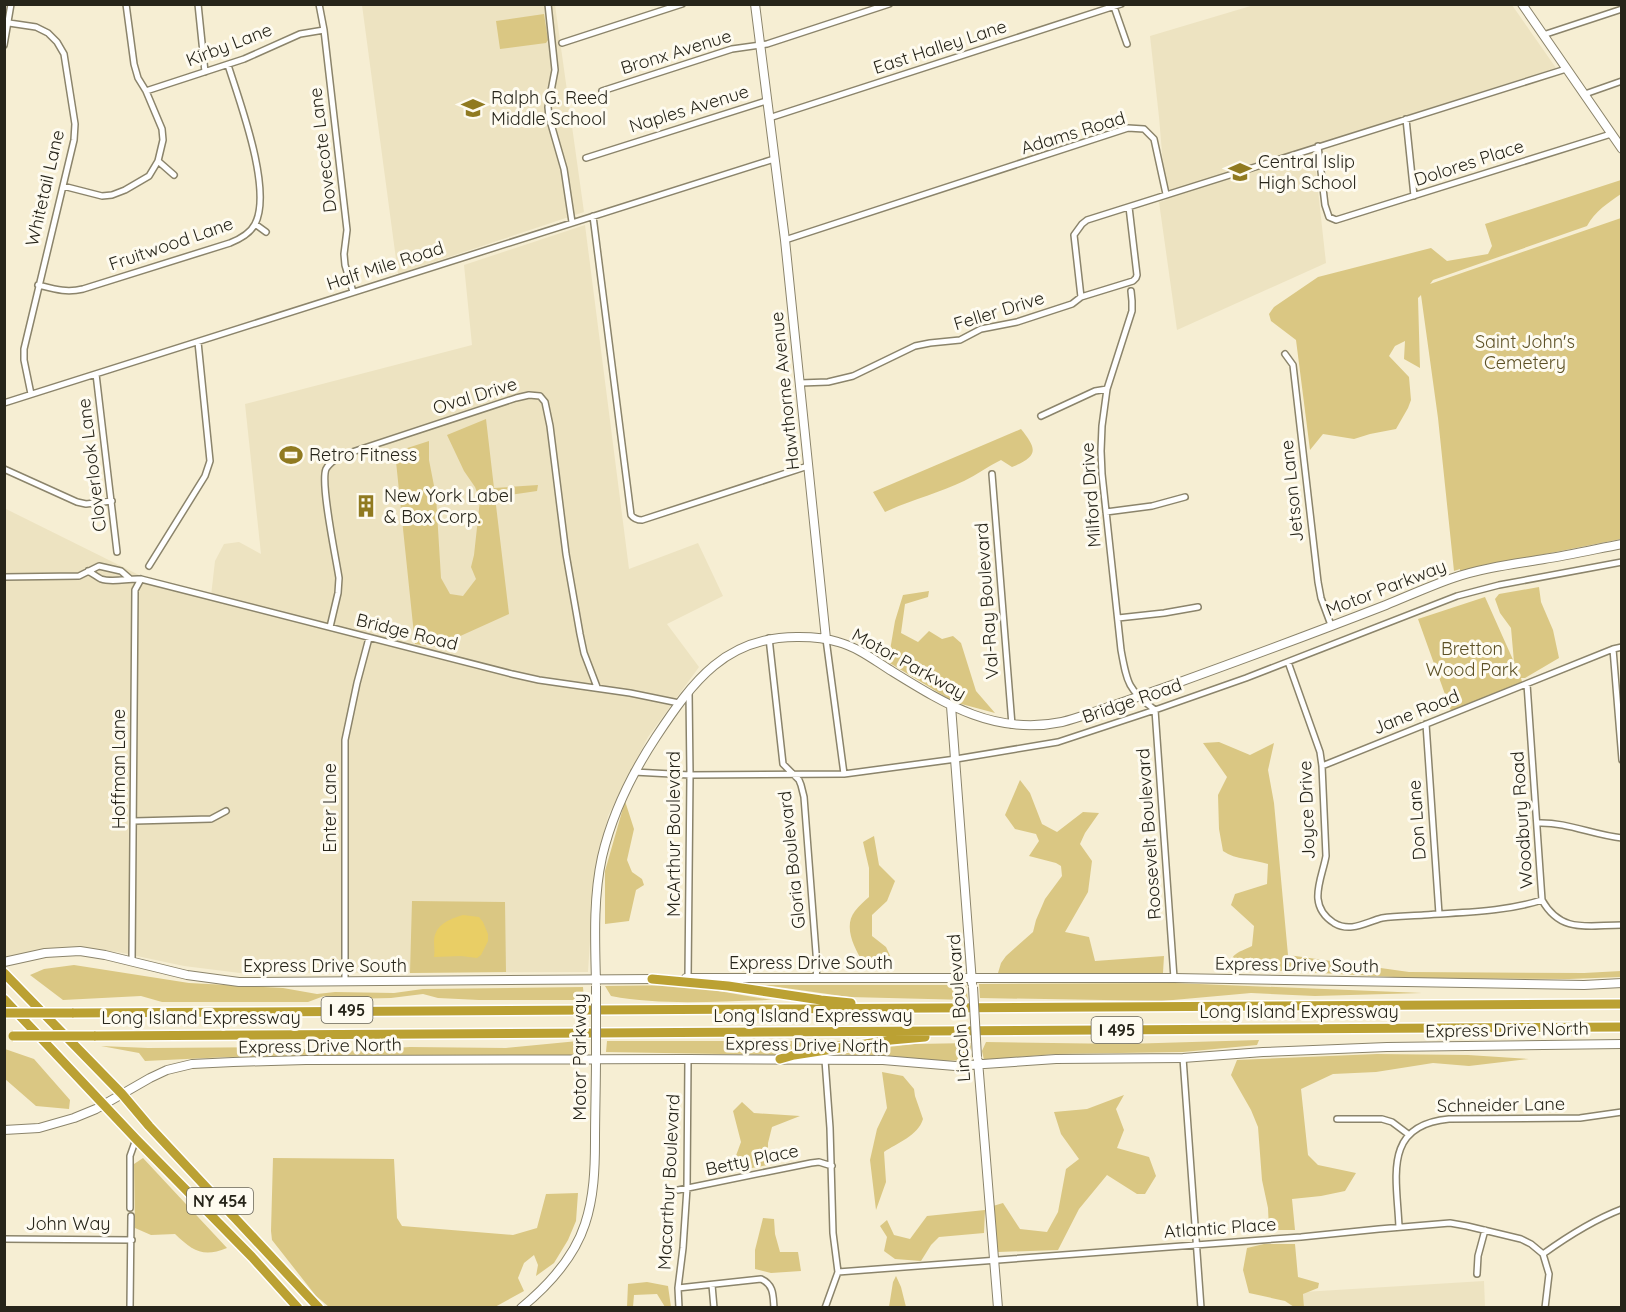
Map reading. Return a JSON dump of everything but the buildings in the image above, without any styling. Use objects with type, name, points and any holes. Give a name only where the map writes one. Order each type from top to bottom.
[{"type":"highway","name":"NY 454","points":[[4,973],[122,1094],[149,1126],[319,1308]]},
{"type":"highway","points":[[652,979],[728,986],[821,1000],[926,1008]]},
{"type":"highway","name":"NY 454","points":[[4,999],[270,1276],[296,1308]]},
{"type":"highway","name":"Long Island Expressway","points":[[4,1013],[1622,1004]]},
{"type":"highway","name":"Long Island Expressway","points":[[9,1036],[1622,1027]]},
{"type":"highway","points":[[780,1059],[891,1040],[1000,1031]]},
{"type":"main road","name":"Hawthorne Avenue","points":[[755,4],[785,240],[826,639]]},
{"type":"main road","points":[[1522,4],[1622,149]]},
{"type":"main road","name":"Motor Parkway","points":[[521,1308],[557,1274],[572,1251],[585,1224],[592,1196],[595,1167],[596,908],[602,859],[616,813],[634,772],[679,703],[704,674],[726,657],[769,638],[826,639],[850,646],[951,706],[977,717],[1012,725],[1063,722],[1282,645],[1454,577],[1622,544]]},
{"type":"main road","name":"Lincoln Boulevard","points":[[951,706],[998,1308]]},
{"type":"main road","name":"Express Drive South","points":[[4,962],[45,953],[80,951],[187,975],[238,982],[596,982],[688,978],[1174,978],[1584,985],[1622,983]]},
{"type":"main road","name":"Express Drive North","points":[[4,1130],[30,1129],[58,1124],[84,1115],[150,1078],[167,1070],[192,1064],[306,1060],[596,1058],[883,1060],[955,1066],[977,1061],[1183,1058],[1387,1047],[1622,1044]]},
{"type":"street","points":[[4,45],[11,4]]},
{"type":"street","points":[[63,186],[102,196],[112,195],[149,176],[158,161],[163,140],[162,129],[138,78],[126,4]]},
{"type":"street","points":[[198,4],[205,72]]},
{"type":"street","name":"Dovecote Lane","points":[[319,4],[347,230],[345,265],[353,292]]},
{"type":"street","points":[[548,4],[555,70],[548,108],[564,169],[572,222]]},
{"type":"street","points":[[562,43],[682,4]]},
{"type":"street","name":"Bronx Avenue","points":[[602,91],[732,49],[767,44],[889,4]]},
{"type":"street","name":"East Halley Lane","points":[[769,118],[1121,4]]},
{"type":"street","points":[[1114,6],[1126,44]]},
{"type":"street","points":[[1544,35],[1622,9]]},
{"type":"street","name":"Whitetail Lane","points":[[9,23],[36,27],[48,33],[57,42],[64,54],[75,131],[24,349],[31,394]]},
{"type":"street","name":"Kirby Lane","points":[[146,91],[228,65],[300,34],[324,30]]},
{"type":"street","name":"Fruitwood Lane","points":[[38,285],[62,291],[83,289],[230,243],[249,232],[260,210],[261,198],[252,146],[228,65]]},
{"type":"street","points":[[1081,297],[1074,236],[1087,220],[1566,69]]},
{"type":"street","points":[[1585,94],[1622,81]]},
{"type":"street","name":"Naples Avenue","points":[[586,158],[766,101]]},
{"type":"street","points":[[1406,119],[1414,196]]},
{"type":"street","name":"Adams Road","points":[[785,240],[1128,128],[1144,129],[1154,139],[1166,194]]},
{"type":"street","name":"Dolores Place","points":[[1318,146],[1325,206],[1329,217],[1336,220],[1611,134]]},
{"type":"street","name":"Half Mile Road","points":[[4,403],[774,159]]},
{"type":"street","points":[[158,161],[174,175]]},
{"type":"street","name":"Feller Drive","points":[[800,383],[828,382],[853,376],[915,346],[960,340],[987,327],[1017,322],[1072,304],[1081,297],[1133,281],[1136,278],[1129,207]]},
{"type":"street","points":[[593,216],[631,515],[637,520],[642,520],[808,466]]},
{"type":"street","points":[[255,224],[266,232]]},
{"type":"street","name":"Milford Drive","points":[[1131,291],[1132,311],[1107,389],[1101,451],[1124,669],[1137,697]]},
{"type":"street","points":[[149,566],[205,476],[210,461],[198,342]]},
{"type":"street","name":"Jetson Lane","points":[[1285,354],[1293,365],[1318,582],[1331,625]]},
{"type":"street","name":"Cloverlook Lane","points":[[96,374],[117,552]]},
{"type":"street","points":[[1041,416],[1095,391],[1107,389]]},
{"type":"street","name":"Oval Drive","points":[[330,627],[339,593],[339,578],[325,488],[326,470],[330,463],[340,456],[516,398],[529,395],[540,396],[544,402],[550,426],[566,554],[580,634],[584,653],[597,687]]},
{"type":"street","points":[[4,469],[77,502],[93,504],[112,501]]},
{"type":"street","name":"Val-Ray Boulevard","points":[[992,474],[1012,725]]},
{"type":"street","points":[[1106,512],[1152,506],[1185,497]]},
{"type":"street","name":"Bridge Road","points":[[634,772],[690,775],[844,774],[1058,742],[1288,662],[1457,596],[1499,585],[1622,562]]},
{"type":"street","name":"Bridge Road","points":[[4,578],[79,576],[99,566],[121,571],[129,578]]},
{"type":"street","name":"Bridge Road","points":[[88,571],[102,579],[141,579],[510,674],[597,687],[679,703]]},
{"type":"street","name":"Hoffman Lane","points":[[132,961],[135,590],[141,579]]},
{"type":"street","points":[[1118,618],[1198,607]]},
{"type":"street","name":"Enter Lane","points":[[345,981],[345,740],[369,638]]},
{"type":"street","name":"Gloria Boulevard","points":[[769,638],[783,764],[799,780],[804,797],[818,966],[816,978]]},
{"type":"street","name":"Hawthorne Avenue","points":[[826,639],[844,774]]},
{"type":"street","name":"Jane Road","points":[[1322,766],[1622,647]]},
{"type":"street","points":[[1613,649],[1622,759]]},
{"type":"street","name":"Joyce Drive","points":[[1288,662],[1317,740],[1322,766],[1326,856],[1318,886],[1318,896],[1320,906],[1326,915],[1334,922],[1353,927],[1381,919],[1504,909],[1542,900]]},
{"type":"street","name":"Woodbury Road","points":[[1527,684],[1542,900],[1549,911],[1564,923],[1622,925]]},
{"type":"street","name":"McArthur Boulevard","points":[[688,978],[689,690]]},
{"type":"street","points":[[1137,697],[1155,710]]},
{"type":"street","name":"Roosevelt Boulevard","points":[[1155,710],[1174,978]]},
{"type":"street","name":"Don Lane","points":[[1425,724],[1439,914]]},
{"type":"street","points":[[134,821],[211,819],[226,811]]},
{"type":"street","points":[[1538,823],[1560,824],[1622,838]]},
{"type":"street","points":[[1183,1058],[1201,1308]]},
{"type":"street","name":"Macarthur Boulevard","points":[[678,1308],[687,1188],[688,1059]]},
{"type":"street","points":[[825,1060],[832,1166],[833,1233],[838,1272],[825,1308]]},
{"type":"street","name":"Schneider Lane","points":[[1408,1134],[1434,1120],[1580,1119],[1622,1112]]},
{"type":"street","points":[[1337,1119],[1382,1119],[1392,1122],[1408,1134],[1398,1152],[1396,1165],[1399,1227]]},
{"type":"street","points":[[130,1208],[130,1156],[136,1139]]},
{"type":"street","name":"Betty Place","points":[[678,1190],[819,1162],[832,1166]]},
{"type":"street","points":[[1545,1308],[1549,1274],[1544,1254],[1563,1239],[1587,1225],[1622,1209]]},
{"type":"street","points":[[130,1308],[131,1216]]},
{"type":"street","name":"Atlantic Place","points":[[838,1272],[1301,1237],[1450,1223],[1521,1239],[1532,1244],[1544,1254]]},
{"type":"street","points":[[1478,1274],[1478,1256],[1485,1230]]},
{"type":"street","name":"John Way","points":[[4,1239],[132,1240]]},
{"type":"street","points":[[678,1288],[761,1279],[769,1282],[773,1291],[774,1308]]},
{"type":"street","points":[[712,1285],[714,1308]]},
{"type":"shaded area","name":"Ralph G. Reed Middle School","points":[[362,5],[555,5],[584,212],[398,274]]},
{"type":"shaded area","name":"Central Islip High School","points":[[1254,5],[1512,5],[1556,68],[1313,145],[1326,263],[1177,330],[1159,202],[1166,200],[1150,36]]},
{"type":"shaded area","points":[[585,225],[629,569],[698,543],[723,596],[667,624],[699,667],[648,737],[608,816],[594,878],[588,972],[240,973],[184,966],[118,952],[70,947],[5,961],[4,508],[143,577],[211,596],[215,561],[224,544],[239,542],[261,554],[245,404],[472,345],[464,265]]},
{"type":"shaded area","points":[[463,915],[479,917],[483,922],[488,941],[481,955],[477,958],[434,957],[437,930],[448,921]]},
{"type":"shaded area","points":[[1484,1281],[1485,1307],[1304,1307],[1303,1292]]},
{"type":"green space","points":[[544,14],[548,40],[546,43],[500,49],[496,21]]},
{"type":"green space","name":"Saint John's Cemetery","points":[[1621,180],[1621,194],[1598,212],[1587,226],[1433,280],[1430,284],[1621,218],[1621,539],[1454,571],[1438,418],[1421,295],[1418,298],[1420,368],[1404,359],[1405,341],[1395,346],[1389,356],[1409,377],[1411,400],[1396,429],[1354,439],[1323,434],[1310,450],[1296,340],[1271,321],[1269,314],[1274,307],[1318,277],[1431,248],[1447,261],[1488,254],[1492,246],[1485,224]]},
{"type":"green space","points":[[486,419],[494,488],[538,485],[537,491],[495,497],[509,614],[436,647],[415,644],[395,452],[429,441],[429,460],[436,496],[441,578],[450,594],[463,596],[476,579],[471,567],[480,500],[447,435]]},
{"type":"green space","points":[[1021,429],[1033,451],[1027,459],[1012,467],[1001,460],[969,479],[885,512],[873,492]]},
{"type":"green space","name":"Bretton Wood Park","points":[[1539,587],[1541,602],[1553,630],[1559,658],[1525,678],[1521,678],[1522,682],[1451,711],[1418,619],[1485,597],[1514,662],[1511,628],[1500,613],[1495,599],[1499,594]]},
{"type":"green space","points":[[929,591],[928,597],[905,604],[901,633],[918,642],[929,631],[942,639],[953,636],[961,643],[976,691],[995,713],[954,702],[888,662],[895,621],[903,595]]},
{"type":"green space","points":[[1219,742],[1250,755],[1274,743],[1268,770],[1274,803],[1288,955],[1409,972],[1584,973],[1621,971],[1621,977],[1412,978],[1229,968],[1234,956],[1252,946],[1254,926],[1231,905],[1235,894],[1267,884],[1268,864],[1239,858],[1223,851],[1219,829],[1218,795],[1227,777],[1203,743]]},
{"type":"green space","points":[[1020,780],[1030,793],[1042,824],[1057,832],[1083,812],[1099,813],[1080,844],[1092,861],[1088,892],[1065,932],[1089,937],[1095,961],[1164,956],[1163,973],[998,973],[1006,956],[1033,932],[1045,899],[1062,876],[1061,866],[1029,856],[1039,841],[1036,834],[1015,829],[1005,815]]},
{"type":"green space","points":[[625,801],[634,829],[627,860],[632,872],[642,879],[644,885],[636,890],[629,921],[605,924],[605,871]]},
{"type":"green space","points":[[874,836],[879,865],[895,881],[887,901],[872,915],[872,936],[886,947],[893,962],[877,965],[863,962],[853,944],[850,930],[855,911],[869,897],[869,868],[863,842]]},
{"type":"green space","points":[[412,901],[505,902],[506,972],[410,973]]},
{"type":"green space","points":[[74,965],[189,983],[283,988],[317,994],[394,993],[423,989],[583,987],[584,1000],[479,1000],[438,998],[423,994],[391,998],[348,999],[324,996],[308,1002],[162,1002],[141,996],[63,1000],[30,975],[44,969]]},
{"type":"green space","points":[[1175,983],[1422,993],[1315,996],[1251,993],[1162,1001],[980,998],[979,984]]},
{"type":"green space","points":[[683,985],[772,1000],[651,1001],[611,996],[605,986]]},
{"type":"green space","points":[[764,985],[966,985],[968,1000],[849,997]]},
{"type":"green space","points":[[1259,1040],[1257,1045],[1183,1052],[1056,1054],[984,1060],[982,1051],[986,1042],[1125,1044]]},
{"type":"green space","points":[[578,1041],[579,1055],[228,1057],[145,1061],[139,1053],[101,1046],[283,1047],[330,1052],[410,1047],[506,1048]]},
{"type":"green space","points":[[607,1041],[849,1041],[781,1055],[606,1052]]},
{"type":"green space","points":[[971,1043],[970,1060],[942,1061],[827,1054],[915,1044]]},
{"type":"green space","points":[[5,1049],[34,1059],[70,1100],[69,1109],[36,1106],[5,1079]]},
{"type":"green space","points":[[1377,1054],[1468,1055],[1529,1059],[1469,1066],[1433,1063],[1376,1072],[1333,1074],[1301,1089],[1308,1155],[1318,1165],[1356,1173],[1345,1191],[1292,1199],[1295,1230],[1269,1230],[1258,1127],[1231,1075],[1237,1060]]},
{"type":"green space","points":[[882,1072],[903,1076],[914,1089],[923,1119],[912,1135],[884,1152],[886,1182],[876,1210],[870,1160],[877,1129],[887,1108]]},
{"type":"green space","points":[[1124,1095],[1116,1109],[1124,1130],[1117,1148],[1149,1157],[1156,1176],[1145,1194],[1137,1194],[1107,1175],[1079,1209],[1058,1250],[998,1252],[993,1206],[1003,1203],[1020,1229],[1047,1232],[1058,1212],[1066,1169],[1079,1159],[1061,1134],[1054,1112],[1087,1109]]},
{"type":"green space","points":[[742,1102],[754,1113],[800,1116],[772,1127],[768,1143],[768,1165],[730,1172],[741,1142],[733,1111]]},
{"type":"green space","points":[[143,1158],[227,1248],[211,1252],[199,1251],[187,1245],[175,1234],[151,1235],[135,1228],[134,1164]]},
{"type":"green space","points":[[273,1158],[394,1159],[397,1218],[402,1226],[513,1235],[537,1228],[546,1194],[578,1193],[576,1221],[554,1263],[536,1276],[538,1265],[534,1255],[524,1263],[518,1278],[524,1291],[495,1307],[329,1307],[316,1296],[272,1240]]},
{"type":"green space","points":[[985,1210],[984,1233],[939,1237],[921,1261],[895,1259],[884,1251],[887,1237],[880,1226],[887,1220],[894,1235],[910,1239],[927,1216]]},
{"type":"green space","points":[[763,1218],[774,1219],[780,1252],[798,1252],[801,1271],[771,1273],[755,1269],[755,1250]]},
{"type":"green space","points":[[1264,1244],[1295,1244],[1298,1277],[1319,1283],[1318,1288],[1303,1294],[1304,1307],[1294,1307],[1285,1301],[1249,1293],[1243,1270],[1247,1248]]},
{"type":"green space","points":[[896,1276],[901,1287],[906,1307],[889,1307]]},
{"type":"green space","points":[[647,1282],[668,1286],[671,1307],[665,1307],[657,1294],[634,1295],[633,1307],[627,1307],[628,1284]]},
{"type":"place","name":"Ralph G. Reed Middle School","points":[[473,108]]},
{"type":"place","name":"Central Islip High School","points":[[1240,172]]},
{"type":"place","name":"Retro Fitness","points":[[291,455]]},
{"type":"place","name":"New York Label & Box Corp.","points":[[366,506]]}]
